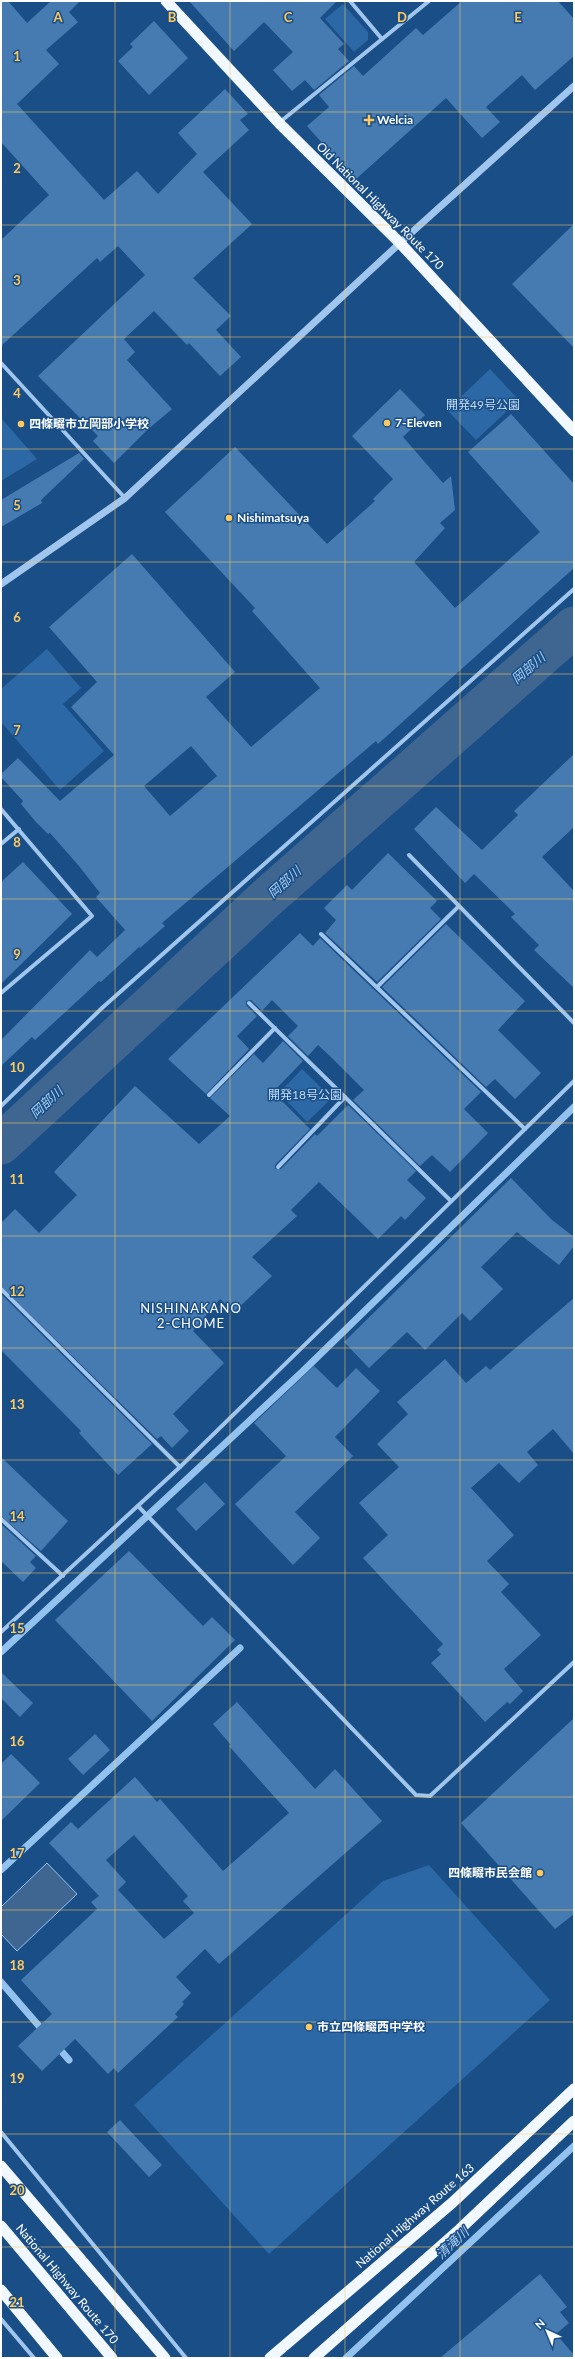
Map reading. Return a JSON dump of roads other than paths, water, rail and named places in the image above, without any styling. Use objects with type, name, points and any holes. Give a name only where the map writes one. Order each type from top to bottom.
[{"type":"highway","name":"Old National Highway Route 170","points":[[166,1],[279,123],[400,243],[574,431]]},
{"type":"highway","name":"National Highway Route 163","points":[[270,2358],[452,2203],[574,2089]]},
{"type":"highway","points":[[314,2358],[460,2229],[574,2121]]},
{"type":"highway","points":[[1,2166],[165,2358]]},
{"type":"highway","name":"National Highway Route 170","points":[[1,2226],[112,2358]]},
{"type":"highway","points":[[1,2290],[56,2358]]},
{"type":"street","points":[[350,1],[382,39]]},
{"type":"street","points":[[279,123],[429,1]]},
{"type":"street","points":[[1,584],[125,498],[400,243],[574,86]]},
{"type":"street","points":[[1,363],[125,498]]},
{"type":"street","points":[[1,1106],[102,1008],[574,590]]},
{"type":"street","points":[[1,809],[92,916],[1,993]]},
{"type":"street","points":[[1,844],[18,829]]},
{"type":"street","points":[[409,855],[574,1023]]},
{"type":"street","points":[[377,987],[459,906]]},
{"type":"street","points":[[321,934],[525,1128]]},
{"type":"street","points":[[249,1003],[451,1201]]},
{"type":"street","points":[[209,1095],[275,1028]]},
{"type":"street","points":[[1,1632],[180,1467],[574,1081]]},
{"type":"street","points":[[278,1167],[346,1097]]},
{"type":"street","points":[[1,1289],[180,1467]]},
{"type":"street","points":[[138,1506],[416,1795],[430,1796],[574,1662]]},
{"type":"street","points":[[1,1519],[63,1576]]},
{"type":"street","points":[[1,2132],[186,2358]]},
{"type":"street","points":[[1,2319],[34,2358]]},
{"type":"waterway","name":"岡部川","points":[[1,1144],[270,895],[574,627]]},
{"type":"waterway","points":[[1,1652],[302,1372],[574,1107]]},
{"type":"waterway","points":[[1,1870],[240,1648]]},
{"type":"waterway","points":[[1,1982],[45,2033]]},
{"type":"waterway","points":[[56,2045],[69,2060]]},
{"type":"waterway","name":"清滝川","points":[[346,2358],[574,2146]]},
{"type":"place","name":"Welcia","points":[[369,120]]},
{"type":"place","name":"7-Eleven","points":[[387,423]]},
{"type":"place","name":"四條畷市立岡部小学校","points":[[21,424]]},
{"type":"place","name":"Nishimatsuya","points":[[229,518]]},
{"type":"place","name":"四條畷市民会館","points":[[540,1873]]},
{"type":"place","name":"市立四條畷西中学校","points":[[309,2027]]},
{"type":"district","name":"NISHINAKANO 2-CHOME","points":[[191,1316]]},
{"type":"park label","name":"開発49号公園","points":[[483,405]]},
{"type":"park label","name":"開発18号公園","points":[[305,1095]]}]
